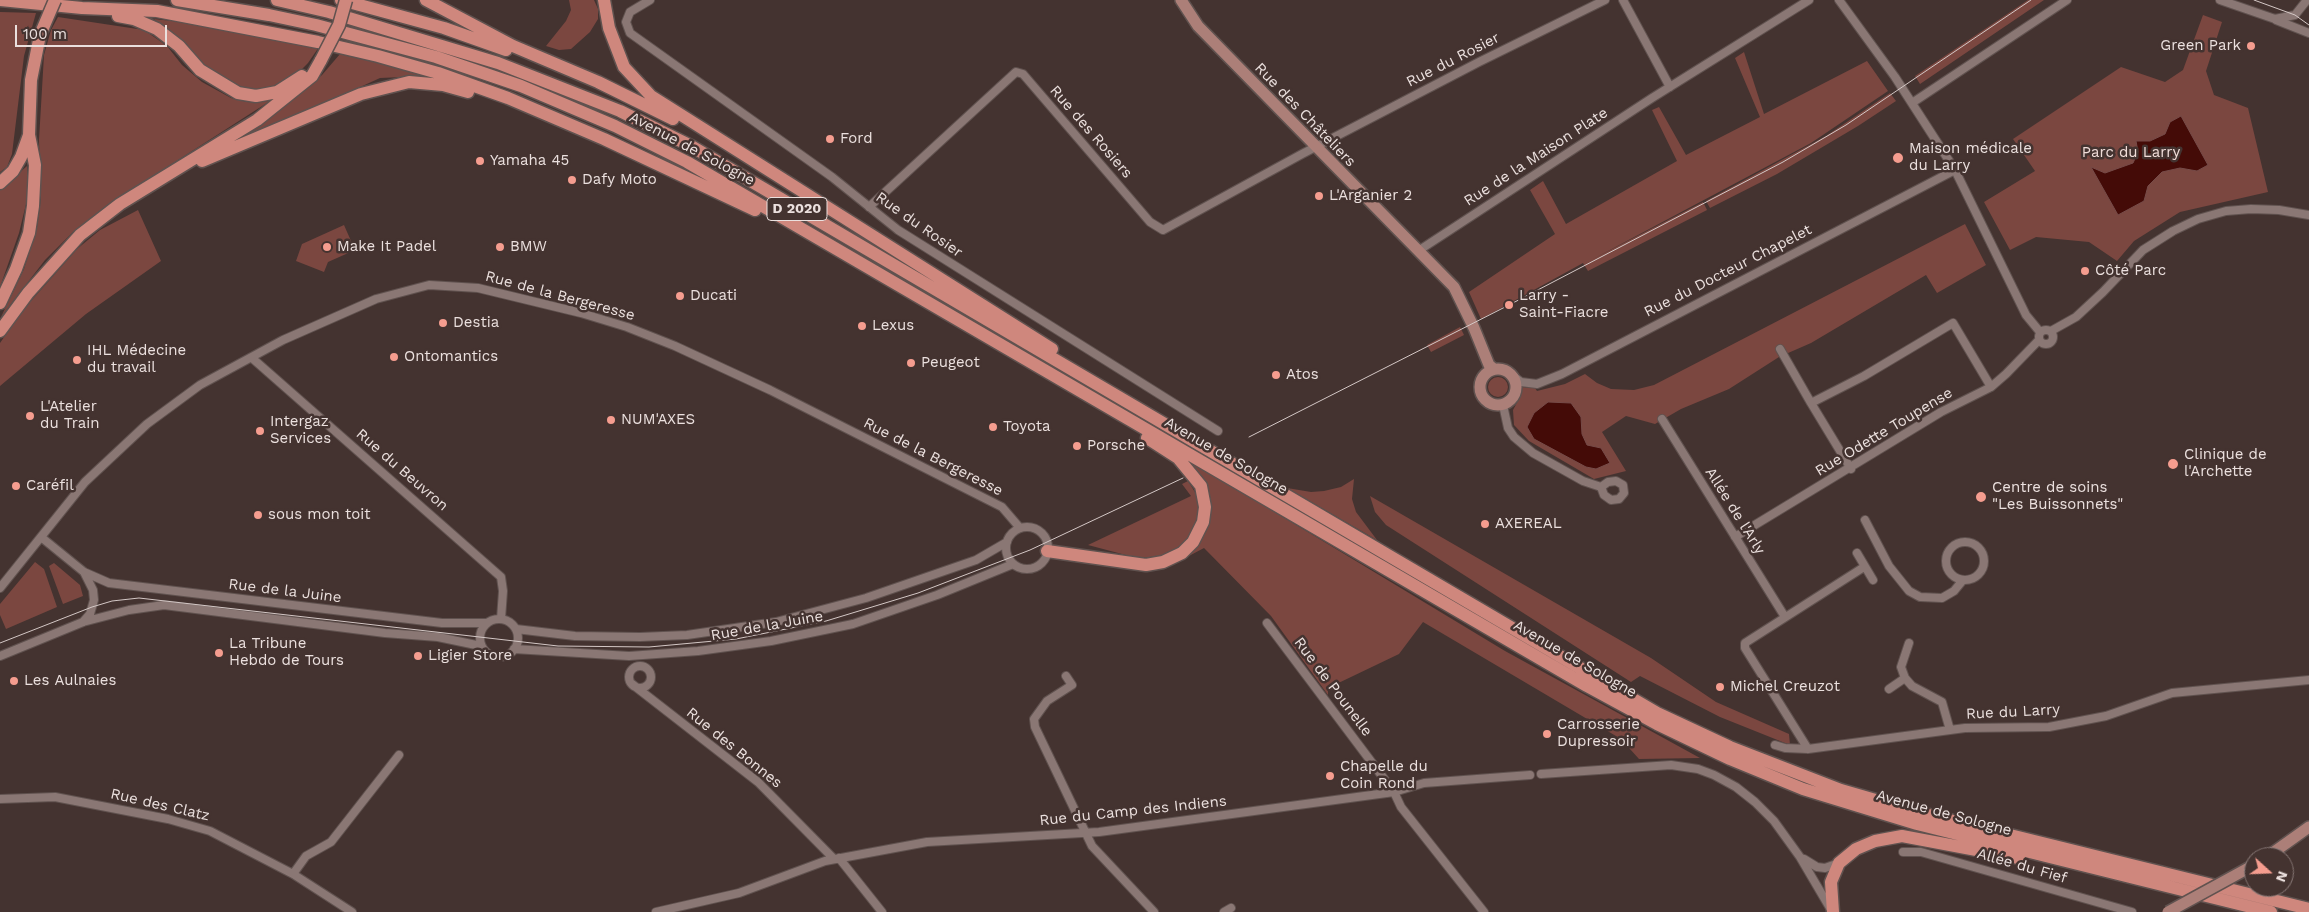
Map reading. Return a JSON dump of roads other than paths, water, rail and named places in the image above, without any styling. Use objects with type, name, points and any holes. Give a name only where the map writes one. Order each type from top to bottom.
[{"type":"main road","points":[[0,303],[16,269],[29,233],[33,206],[35,166],[29,135],[31,80],[40,35],[55,0]]},
{"type":"main road","name":"Avenue de Sologne","points":[[177,0],[316,25],[436,57],[521,86],[615,126],[687,162],[1587,686],[1657,724],[1722,755],[1803,789],[1917,824],[2271,912]]},
{"type":"main road","name":"Avenue de Sologne","points":[[277,0],[338,14],[498,63],[620,111],[700,152],[1282,495],[1587,672],[1657,712],[1730,747],[1841,790],[1917,812],[2309,909]]},
{"type":"main road","points":[[341,0],[444,28],[598,82]]},
{"type":"main road","points":[[0,331],[28,293],[80,235],[120,204],[160,178],[257,120],[312,76],[339,25],[346,0]]},
{"type":"main road","points":[[426,0],[513,46],[598,82],[670,117],[780,178]]},
{"type":"main road","points":[[0,2],[156,11],[318,42],[438,73],[500,95],[604,138],[828,245]]},
{"type":"main road","points":[[606,3],[612,38],[624,67],[651,96],[1282,495]]},
{"type":"main road","points":[[82,8],[134,19],[157,29],[180,46],[200,70],[238,93],[256,96],[277,92],[301,77],[321,60]]},
{"type":"main road","points":[[160,178],[362,94],[409,82],[443,85],[551,117]]},
{"type":"main road","points":[[0,183],[13,172],[29,135]]},
{"type":"main road","points":[[996,341],[1178,458],[1201,486],[1205,507],[1203,522],[1193,542],[1182,553],[1163,562],[1146,565],[1047,551]]},
{"type":"main road","points":[[1833,912],[1831,882],[1839,863],[1856,849],[1875,841],[1902,836],[2151,883]]},
{"type":"street","name":"Rue du Rosier","points":[[650,0],[630,12],[626,22],[630,33],[832,177],[898,230],[1218,431]]},
{"type":"street","name":"Rue des Châteliers","points":[[1181,0],[1198,26],[1314,147],[1454,287],[1489,365],[1494,369]]},
{"type":"street","name":"Rue du Rosier","points":[[1314,147],[1605,0]]},
{"type":"street","points":[[1623,0],[1670,87],[1809,0]]},
{"type":"street","points":[[1839,0],[1912,103],[1955,170],[2026,315],[2040,336],[2042,343],[2050,343],[2053,335],[2051,331]]},
{"type":"street","points":[[1912,103],[2067,0]]},
{"type":"street","points":[[2220,0],[2275,19],[2309,34]]},
{"type":"street","points":[[2275,19],[2295,15],[2307,0]]},
{"type":"street","name":"Rue des Rosiers","points":[[869,207],[1016,72],[1023,74],[1150,222],[1163,230],[1314,147]]},
{"type":"street","name":"Rue de la Maison Plate","points":[[1418,251],[1670,87]]},
{"type":"street","name":"Rue du Docteur Chapelet","points":[[1513,376],[1521,382],[1537,384],[1562,374],[1955,170]]},
{"type":"street","points":[[2040,336],[2046,330],[2051,331],[2076,316],[2103,292],[2143,250],[2198,219],[2226,211],[2251,209],[2280,210],[2309,215]]},
{"type":"street","name":"Rue de la Bergeresse","points":[[0,588],[85,482],[147,424],[200,385],[283,340],[376,299],[429,285],[478,288],[493,291],[581,313],[627,327],[770,390],[1002,507],[1020,528]]},
{"type":"street","points":[[1811,403],[1864,376],[1953,323],[1991,387]]},
{"type":"street","name":"Rue Odette Toupense","points":[[1735,537],[1941,412],[1991,387],[2006,374],[2040,336]]},
{"type":"street","points":[[1780,349],[1851,468]]},
{"type":"street","name":"Rue du Beuvron","points":[[252,358],[488,563],[501,577],[503,592],[501,618]]},
{"type":"street","points":[[1494,369],[1504,370],[1513,376],[1516,382],[1515,393],[1508,402],[1502,405],[1488,402],[1480,390],[1484,376],[1494,369]]},
{"type":"street","points":[[1502,405],[1504,419],[1514,437],[1533,453],[1583,481],[1601,487]]},
{"type":"street","name":"Allée de l'Arly","points":[[1662,419],[1785,617]]},
{"type":"street","points":[[1865,520],[1888,566],[1909,591],[1920,597],[1942,598],[1954,591],[1963,580],[1976,578],[1984,567],[1982,553],[1970,543],[1957,545],[1948,553],[1949,571],[1955,577],[1963,580]]},
{"type":"street","points":[[1027,527],[1040,532],[1047,542],[1047,551],[1043,561],[1032,568],[1025,569],[1013,564],[1007,552],[1007,542],[1020,528],[1027,527]]},
{"type":"street","name":"Rue de la Juine","points":[[41,537],[84,572],[109,583],[442,623],[486,623],[501,618],[512,624],[516,629],[575,636],[640,637],[687,635],[776,622],[866,598],[976,560],[1007,542]]},
{"type":"street","points":[[1857,554],[1873,580]]},
{"type":"street","name":"Rue de la Juine","points":[[0,656],[83,622],[129,610],[164,605],[385,633],[438,637],[481,646],[485,651],[496,657],[509,654],[514,649],[629,656],[698,651],[771,641],[853,624],[937,595],[1013,564]]},
{"type":"street","points":[[1808,749],[1745,648],[1748,639],[1864,567]]},
{"type":"street","name":"Rue de la Juine","points":[[83,622],[90,614],[94,600],[93,590],[84,572]]},
{"type":"street","name":"Rue de Pounelle","points":[[1267,622],[1394,792],[1401,807],[1484,912]]},
{"type":"street","points":[[481,646],[480,633],[486,623]]},
{"type":"street","points":[[514,649],[518,637],[516,629]]},
{"type":"street","points":[[1909,643],[1901,668],[1905,678],[1912,686],[1942,702],[1950,730]]},
{"type":"street","points":[[1066,676],[1072,685],[1043,706],[1034,719],[1035,726],[1092,846],[1154,912]]},
{"type":"street","points":[[1888,689],[1905,678]]},
{"type":"street","name":"Rue du Larry","points":[[1775,744],[1784,748],[1808,749],[1965,728],[2050,727],[2106,716],[2172,694],[2309,680]]},
{"type":"street","name":"Rue des Bonnes","points":[[632,684],[758,782],[836,858],[882,912]]},
{"type":"street","points":[[293,874],[306,856],[331,842],[399,755]]},
{"type":"street","points":[[1540,774],[1671,765],[1698,769],[1736,787],[1774,820],[1800,857],[1833,912]]},
{"type":"street","name":"Rue du Camp des Indiens","points":[[656,912],[739,892],[836,858],[926,842],[1085,833],[1394,792],[1424,783],[1530,775]]},
{"type":"street","name":"Rue des Clatz","points":[[0,798],[54,797],[168,819],[210,831],[228,838],[293,874],[352,912]]},
{"type":"street","points":[[2281,847],[2309,827]]},
{"type":"street","name":"Allée du Fief","points":[[1903,852],[1921,852],[2132,912]]},
{"type":"street","points":[[1800,857],[1817,867],[1825,868],[1839,863]]},
{"type":"street","points":[[2168,912],[2184,908],[2244,871]]},
{"type":"tram line","points":[[1249,437],[1509,305],[1783,162],[1846,125],[2031,0]]},
{"type":"tram line","points":[[2254,0],[2295,15],[2309,25]]},
{"type":"tram line","points":[[0,643],[92,607],[112,601],[139,598],[558,646],[649,647],[736,639],[826,621],[918,593],[1030,550],[1183,478]]},
{"type":"place","name":"Green Park","points":[[2251,46]]},
{"type":"place","name":"Ford","points":[[830,139]]},
{"type":"place","name":"Maison médicale du Larry","points":[[1898,158]]},
{"type":"place","name":"Yamaha 45","points":[[480,161]]},
{"type":"place","name":"Dafy Moto","points":[[572,180]]},
{"type":"place","name":"L'Arganier 2","points":[[1319,196]]},
{"type":"place","name":"Make It Padel","points":[[327,247]]},
{"type":"place","name":"BMW","points":[[500,247]]},
{"type":"place","name":"Côté Parc","points":[[2085,271]]},
{"type":"place","name":"Ducati","points":[[680,296]]},
{"type":"place","name":"Larry - Saint-Fiacre","points":[[1509,305]]},
{"type":"place","name":"Destia","points":[[443,323]]},
{"type":"place","name":"Lexus","points":[[862,326]]},
{"type":"place","name":"Ontomantics","points":[[394,357]]},
{"type":"place","name":"IHL Médecine du travail","points":[[77,360]]},
{"type":"place","name":"Peugeot","points":[[911,363]]},
{"type":"place","name":"Atos","points":[[1276,375]]},
{"type":"place","name":"L'Atelier du Train","points":[[30,416]]},
{"type":"place","name":"NUM'AXES","points":[[611,420]]},
{"type":"place","name":"Toyota","points":[[993,427]]},
{"type":"place","name":"Intergaz Services","points":[[260,431]]},
{"type":"place","name":"Porsche","points":[[1077,446]]},
{"type":"place","name":"Clinique de l'Archette","points":[[2173,464]]},
{"type":"place","name":"Caréfil","points":[[16,486]]},
{"type":"place","name":"Centre de soins \"Les Buissonnets\"","points":[[1981,497]]},
{"type":"place","name":"sous mon toit","points":[[258,515]]},
{"type":"place","name":"AXEREAL","points":[[1485,524]]},
{"type":"place","name":"La Tribune Hebdo de Tours","points":[[219,653]]},
{"type":"place","name":"Ligier Store","points":[[418,656]]},
{"type":"place","name":"Les Aulnaies","points":[[14,681]]},
{"type":"place","name":"Michel Creuzot","points":[[1720,687]]},
{"type":"place","name":"Carrosserie Dupressoir","points":[[1547,734]]},
{"type":"place","name":"Chapelle du Coin Rond","points":[[1330,776]]},
{"type":"park label","name":"Parc du Larry","points":[[2131,153]]}]
